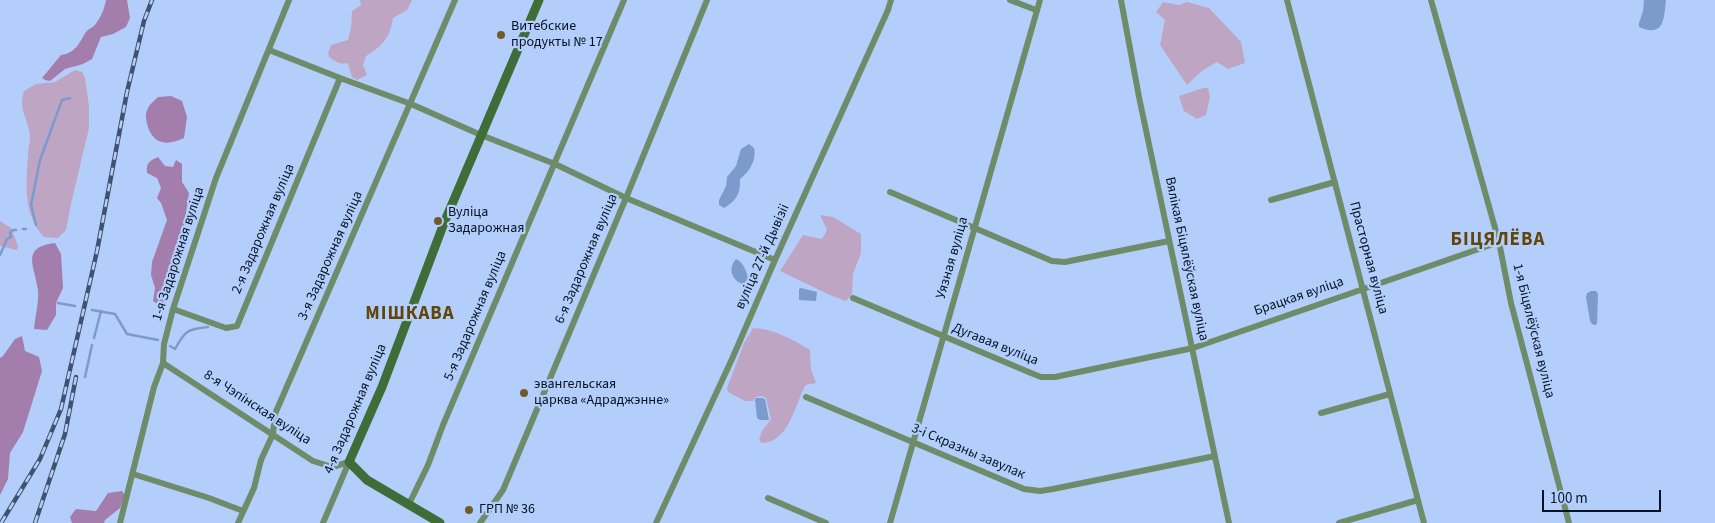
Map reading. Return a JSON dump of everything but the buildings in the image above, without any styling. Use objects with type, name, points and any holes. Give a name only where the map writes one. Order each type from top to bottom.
[{"type":"main road","name":"4-я Задарожная вуліца","points":[[349,462],[382,387],[444,223],[539,0]]},
{"type":"main road","points":[[349,462],[367,480],[440,523]]},
{"type":"street","name":"1-я Задарожная вуліца","points":[[120,523],[154,386],[163,363],[164,344],[173,309],[216,178],[289,0]]},
{"type":"street","name":"3-я Задарожная вуліца","points":[[238,523],[254,488],[261,460],[273,434],[275,414],[455,0]]},
{"type":"street","name":"5-я Задарожная вуліца","points":[[409,504],[428,465],[443,425],[624,0]]},
{"type":"street","name":"6-я Задарожная вуліца","points":[[480,523],[503,490],[626,198],[706,0]]},
{"type":"street","name":"вуліца 27-й Дывізіі","points":[[656,523],[732,359],[891,0]]},
{"type":"street","points":[[1010,0],[1036,10]]},
{"type":"street","name":"Уязная вуліца","points":[[890,523],[1040,0]]},
{"type":"street","name":"Вялікая Біцялёўская вуліца","points":[[1121,0],[1169,241],[1229,523]]},
{"type":"street","name":"Прасторная вуліца","points":[[1287,0],[1424,523]]},
{"type":"street","name":"1-я Біцялёўская вуліца","points":[[1431,0],[1499,242],[1511,303],[1569,523]]},
{"type":"street","points":[[269,50],[411,104],[481,135],[555,164],[626,198],[775,260]]},
{"type":"street","name":"2-я Задарожная вуліца","points":[[173,309],[226,328],[237,326],[340,78]]},
{"type":"street","points":[[1271,200],[1335,182]]},
{"type":"street","points":[[890,192],[1052,261],[1065,262],[1169,241]]},
{"type":"street","name":"Брацкая вуліца","points":[[1192,348],[1499,242]]},
{"type":"street","name":"Дугавая вуліца","points":[[853,298],[943,337],[1041,376],[1055,377],[1192,348]]},
{"type":"street","name":"8-я Чэпінская вуліца","points":[[163,363],[313,461],[332,467],[349,462]]},
{"type":"street","points":[[1320,413],[1390,394]]},
{"type":"street","name":"3-і Скразны завулак","points":[[806,397],[1024,490],[1040,491],[1215,456]]},
{"type":"street","name":"4-я Задарожная вуліца","points":[[323,523],[349,462]]},
{"type":"street","points":[[133,474],[243,511]]},
{"type":"street","points":[[768,498],[826,523]]},
{"type":"street","points":[[1339,523],[1418,500]]},
{"type":"shaded area","points":[[106,0],[127,0],[130,18],[126,27],[113,34],[101,37],[92,59],[83,64],[65,69],[50,81],[42,78],[61,55],[74,50],[87,31],[95,25],[102,13]]},
{"type":"shaded area","points":[[360,0],[412,0],[407,10],[393,18],[390,31],[385,40],[377,49],[366,56],[363,65],[367,75],[357,80],[352,77],[348,63],[336,62],[329,57],[328,53],[331,45],[348,40],[352,11],[361,5]]},
{"type":"shaded area","points":[[1163,2],[1179,5],[1187,2],[1209,8],[1241,42],[1245,63],[1228,69],[1217,62],[1203,70],[1187,85],[1160,45],[1165,20],[1156,12]]},
{"type":"shaded area","points":[[75,70],[82,72],[85,78],[89,106],[89,128],[66,230],[58,238],[44,237],[32,219],[27,198],[30,136],[22,98],[24,91],[36,84],[55,82]]},
{"type":"shaded area","points":[[1208,88],[1210,97],[1206,115],[1197,119],[1184,111],[1179,96]]},
{"type":"shaded area","points":[[171,96],[182,101],[187,117],[184,138],[166,143],[157,140],[153,136],[147,122],[146,112],[158,97]]},
{"type":"shaded area","points":[[158,157],[165,166],[173,167],[176,160],[182,164],[182,182],[189,193],[183,233],[169,299],[165,304],[153,301],[155,288],[151,275],[152,262],[167,220],[161,203],[157,198],[161,188],[157,178],[147,173],[149,163]]},
{"type":"shaded area","points":[[820,215],[833,217],[861,234],[861,253],[853,274],[852,294],[846,301],[780,271],[803,235],[822,239],[827,230]]},
{"type":"shaded area","points":[[0,221],[11,228],[18,246],[17,250],[0,246]]},
{"type":"shaded area","points":[[55,243],[61,254],[63,288],[56,303],[56,315],[47,330],[34,329],[38,290],[32,259],[33,253],[44,245]]},
{"type":"shaded area","points":[[753,328],[776,332],[810,350],[811,369],[816,383],[806,385],[789,423],[778,437],[762,443],[759,440],[762,431],[771,419],[766,398],[762,396],[756,397],[753,401],[745,401],[728,392],[727,388],[744,343]]},
{"type":"shaded area","points":[[22,336],[25,351],[39,357],[42,371],[23,432],[10,453],[8,479],[0,495],[0,358],[15,339]]},
{"type":"shaded area","points":[[122,491],[125,495],[120,508],[105,520],[104,523],[72,523],[70,517],[76,509],[96,511],[108,493]]},
{"type":"water","points":[[1644,0],[1666,0],[1661,25],[1653,30],[1639,27]]},
{"type":"water","points":[[749,144],[754,148],[755,152],[753,161],[740,179],[740,188],[737,196],[724,208],[719,205],[719,200],[726,186],[727,177],[736,166],[741,149]]},
{"type":"water","points":[[736,259],[743,265],[747,274],[748,280],[743,284],[733,277],[732,266]]},
{"type":"water","points":[[799,289],[817,292],[816,301],[799,300]]},
{"type":"water","points":[[1596,291],[1598,294],[1597,324],[1595,325],[1590,321],[1586,297],[1587,293]]},
{"type":"water","points":[[756,398],[765,399],[769,420],[757,418]]},
{"type":"waterway","points":[[36,225],[31,205],[40,160],[62,100],[70,98]]},
{"type":"waterway","points":[[0,255],[7,239],[11,237],[10,233],[16,230]]},
{"type":"waterway","points":[[58,303],[75,306]]},
{"type":"waterway","points":[[92,310],[115,314],[127,334],[158,340]]},
{"type":"waterway","points":[[94,338],[101,311]]},
{"type":"waterway","points":[[170,346],[175,349],[187,332],[208,327]]},
{"type":"waterway","points":[[85,377],[92,345]]},
{"type":"railway","points":[[1,523],[40,459],[61,409],[97,251],[127,92],[144,21],[152,0]]},
{"type":"railway","points":[[35,523],[65,434],[76,377]]},
{"type":"place","name":"Витебские продукты № 17","points":[[501,35]]},
{"type":"place","name":"Вуліца Задарожная","points":[[438,221]]},
{"type":"place","name":"эвангельская царква «Адраджэнне»","points":[[524,393]]},
{"type":"place","name":"ГРП № 36","points":[[469,510]]},
{"type":"district","name":"БІЦЯЛЁВА","points":[[1498,241]]},
{"type":"district","name":"МІШКАВА","points":[[410,315]]}]
